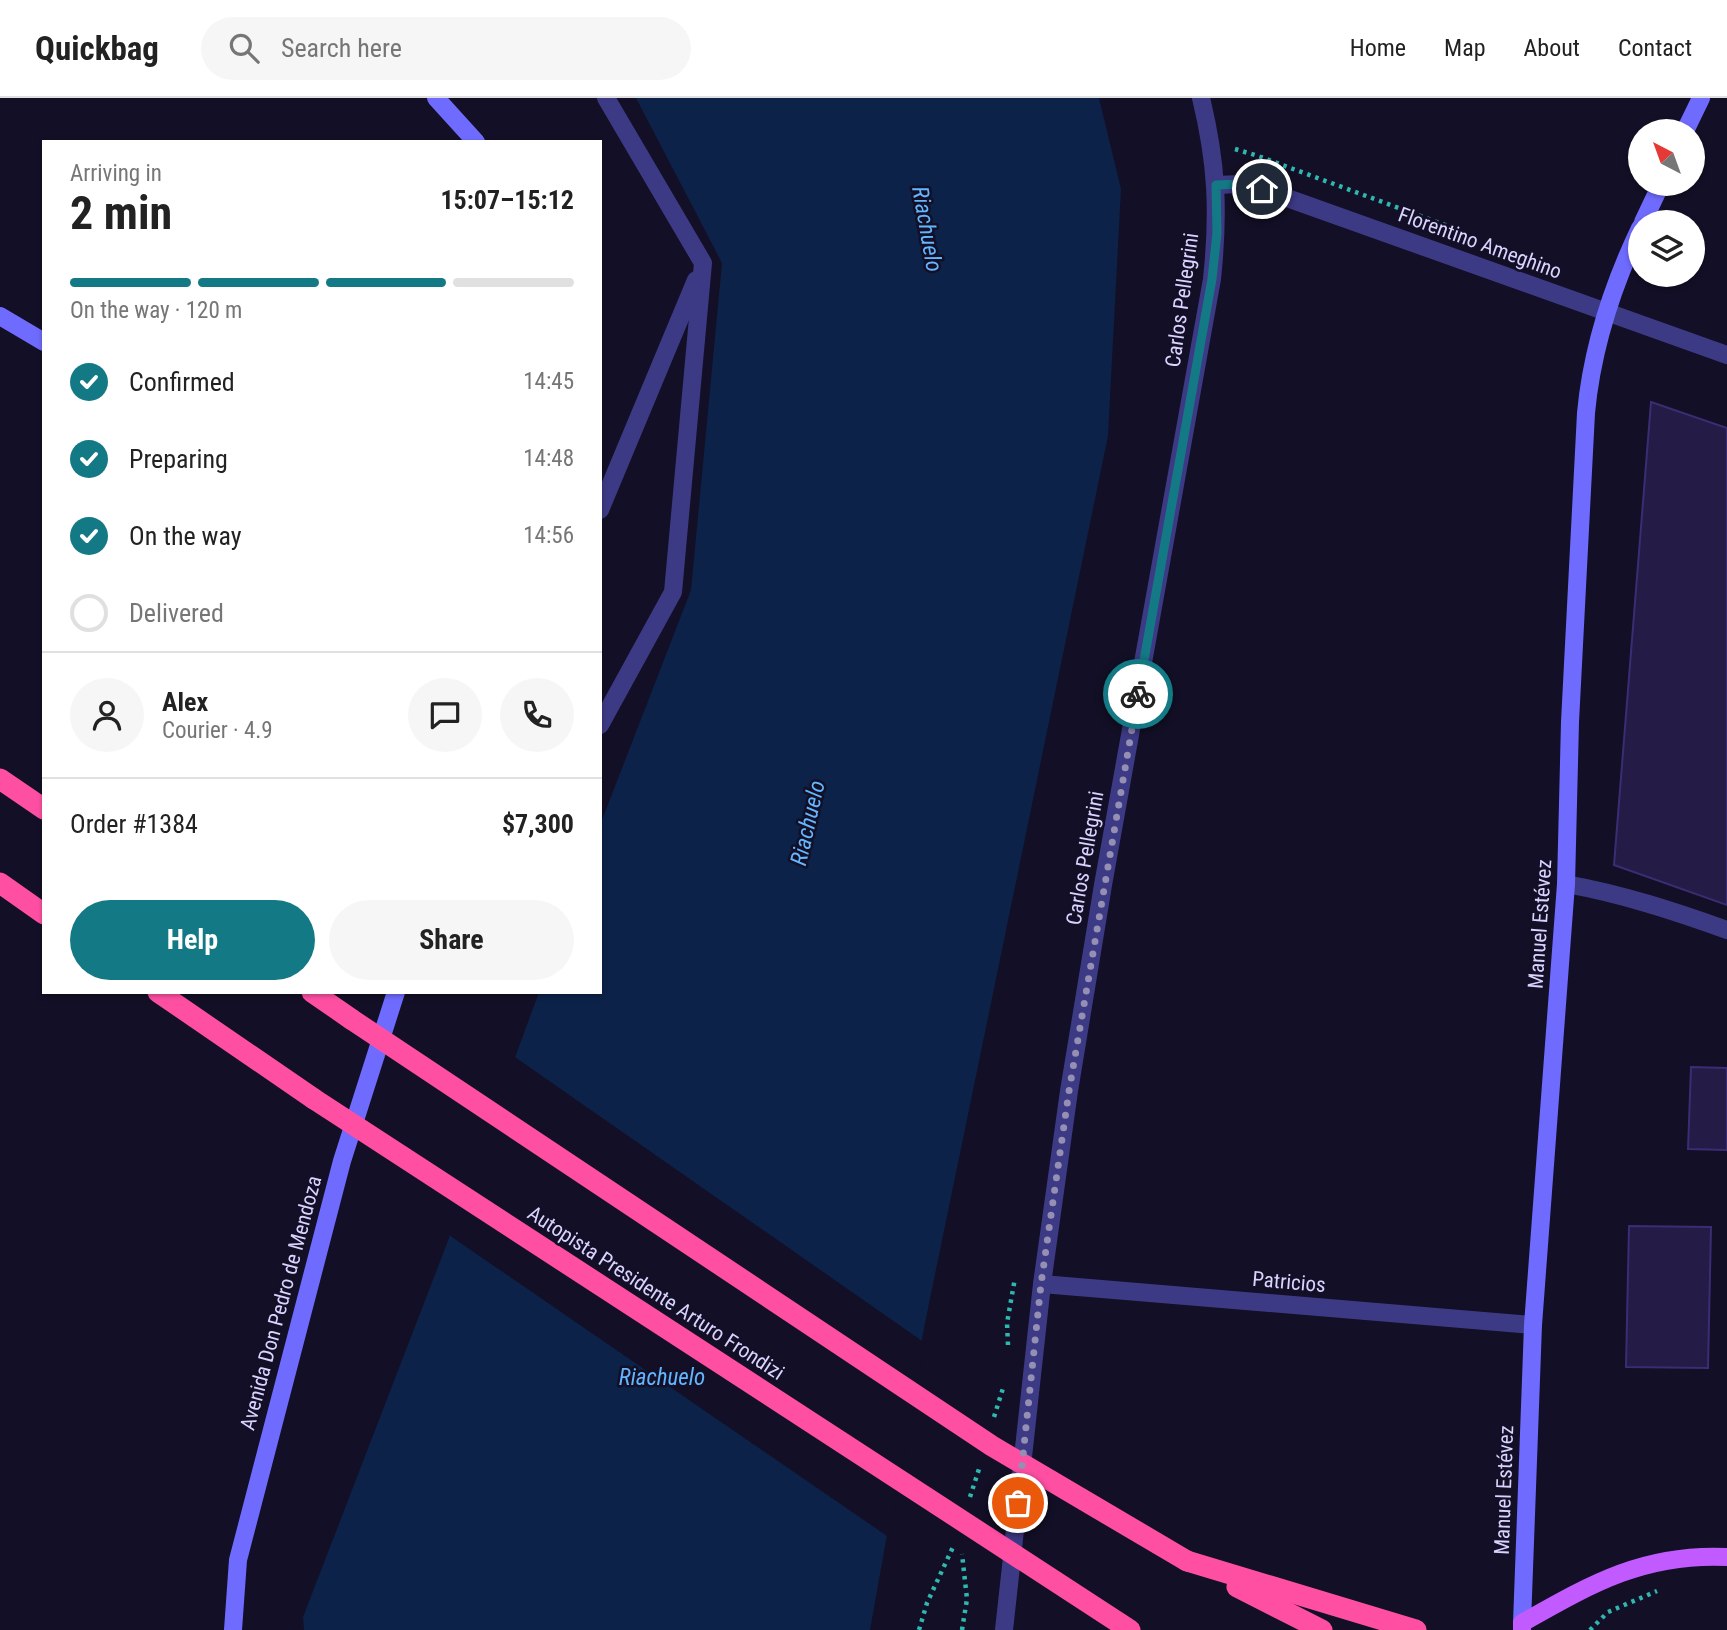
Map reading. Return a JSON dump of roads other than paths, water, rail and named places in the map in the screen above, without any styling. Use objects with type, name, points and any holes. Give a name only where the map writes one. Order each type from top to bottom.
[{"type":"highway","points":[[0,779],[42,808]]},
{"type":"highway","points":[[0,883],[42,913]]},
{"type":"highway","name":"Autopista Presidente Arturo Frondizi","points":[[161,994],[314,1099],[1130,1630]]},
{"type":"highway","points":[[315,994],[992,1446],[1186,1561],[1322,1630]]},
{"type":"highway","points":[[1186,1561],[1416,1630]]},
{"type":"main road","points":[[436,98],[474,140]]},
{"type":"main road","points":[[1691,119],[1701,98]]},
{"type":"main road","name":"Manuel Estévez","points":[[1522,1627],[1533,1325],[1566,884],[1570,722],[1586,413],[1590,374],[1606,312],[1628,253]]},
{"type":"main road","points":[[0,316],[42,341]]},
{"type":"main road","name":"Avenida Don Pedro de Mendoza","points":[[233,1630],[238,1560],[248,1520],[342,1161],[395,994]]},
{"type":"main road","points":[[1522,1627],[1580,1591],[1630,1568],[1686,1558],[1727,1557]]},
{"type":"street","points":[[602,721],[673,592],[703,263],[606,98]]},
{"type":"street","name":"Carlos Pellegrini","points":[[1004,1630],[1041,1284],[1069,1091],[1212,279],[1217,233],[1216,185],[1214,157],[1201,98]]},
{"type":"street","name":"Florentino Ameghino","points":[[1216,185],[1241,184],[1262,189],[1727,355]]},
{"type":"street","points":[[602,505],[703,263]]},
{"type":"street","points":[[1566,884],[1649,903],[1727,930]]},
{"type":"street","name":"Patricios","points":[[1041,1284],[1533,1325]]},
{"type":"water","name":"Riachuelo","points":[[636,98],[1099,98],[1121,189],[1108,436],[925,1323],[870,1630],[304,1630],[303,1617],[446,1246],[538,994],[602,994],[602,820],[691,590],[722,263]]}]
